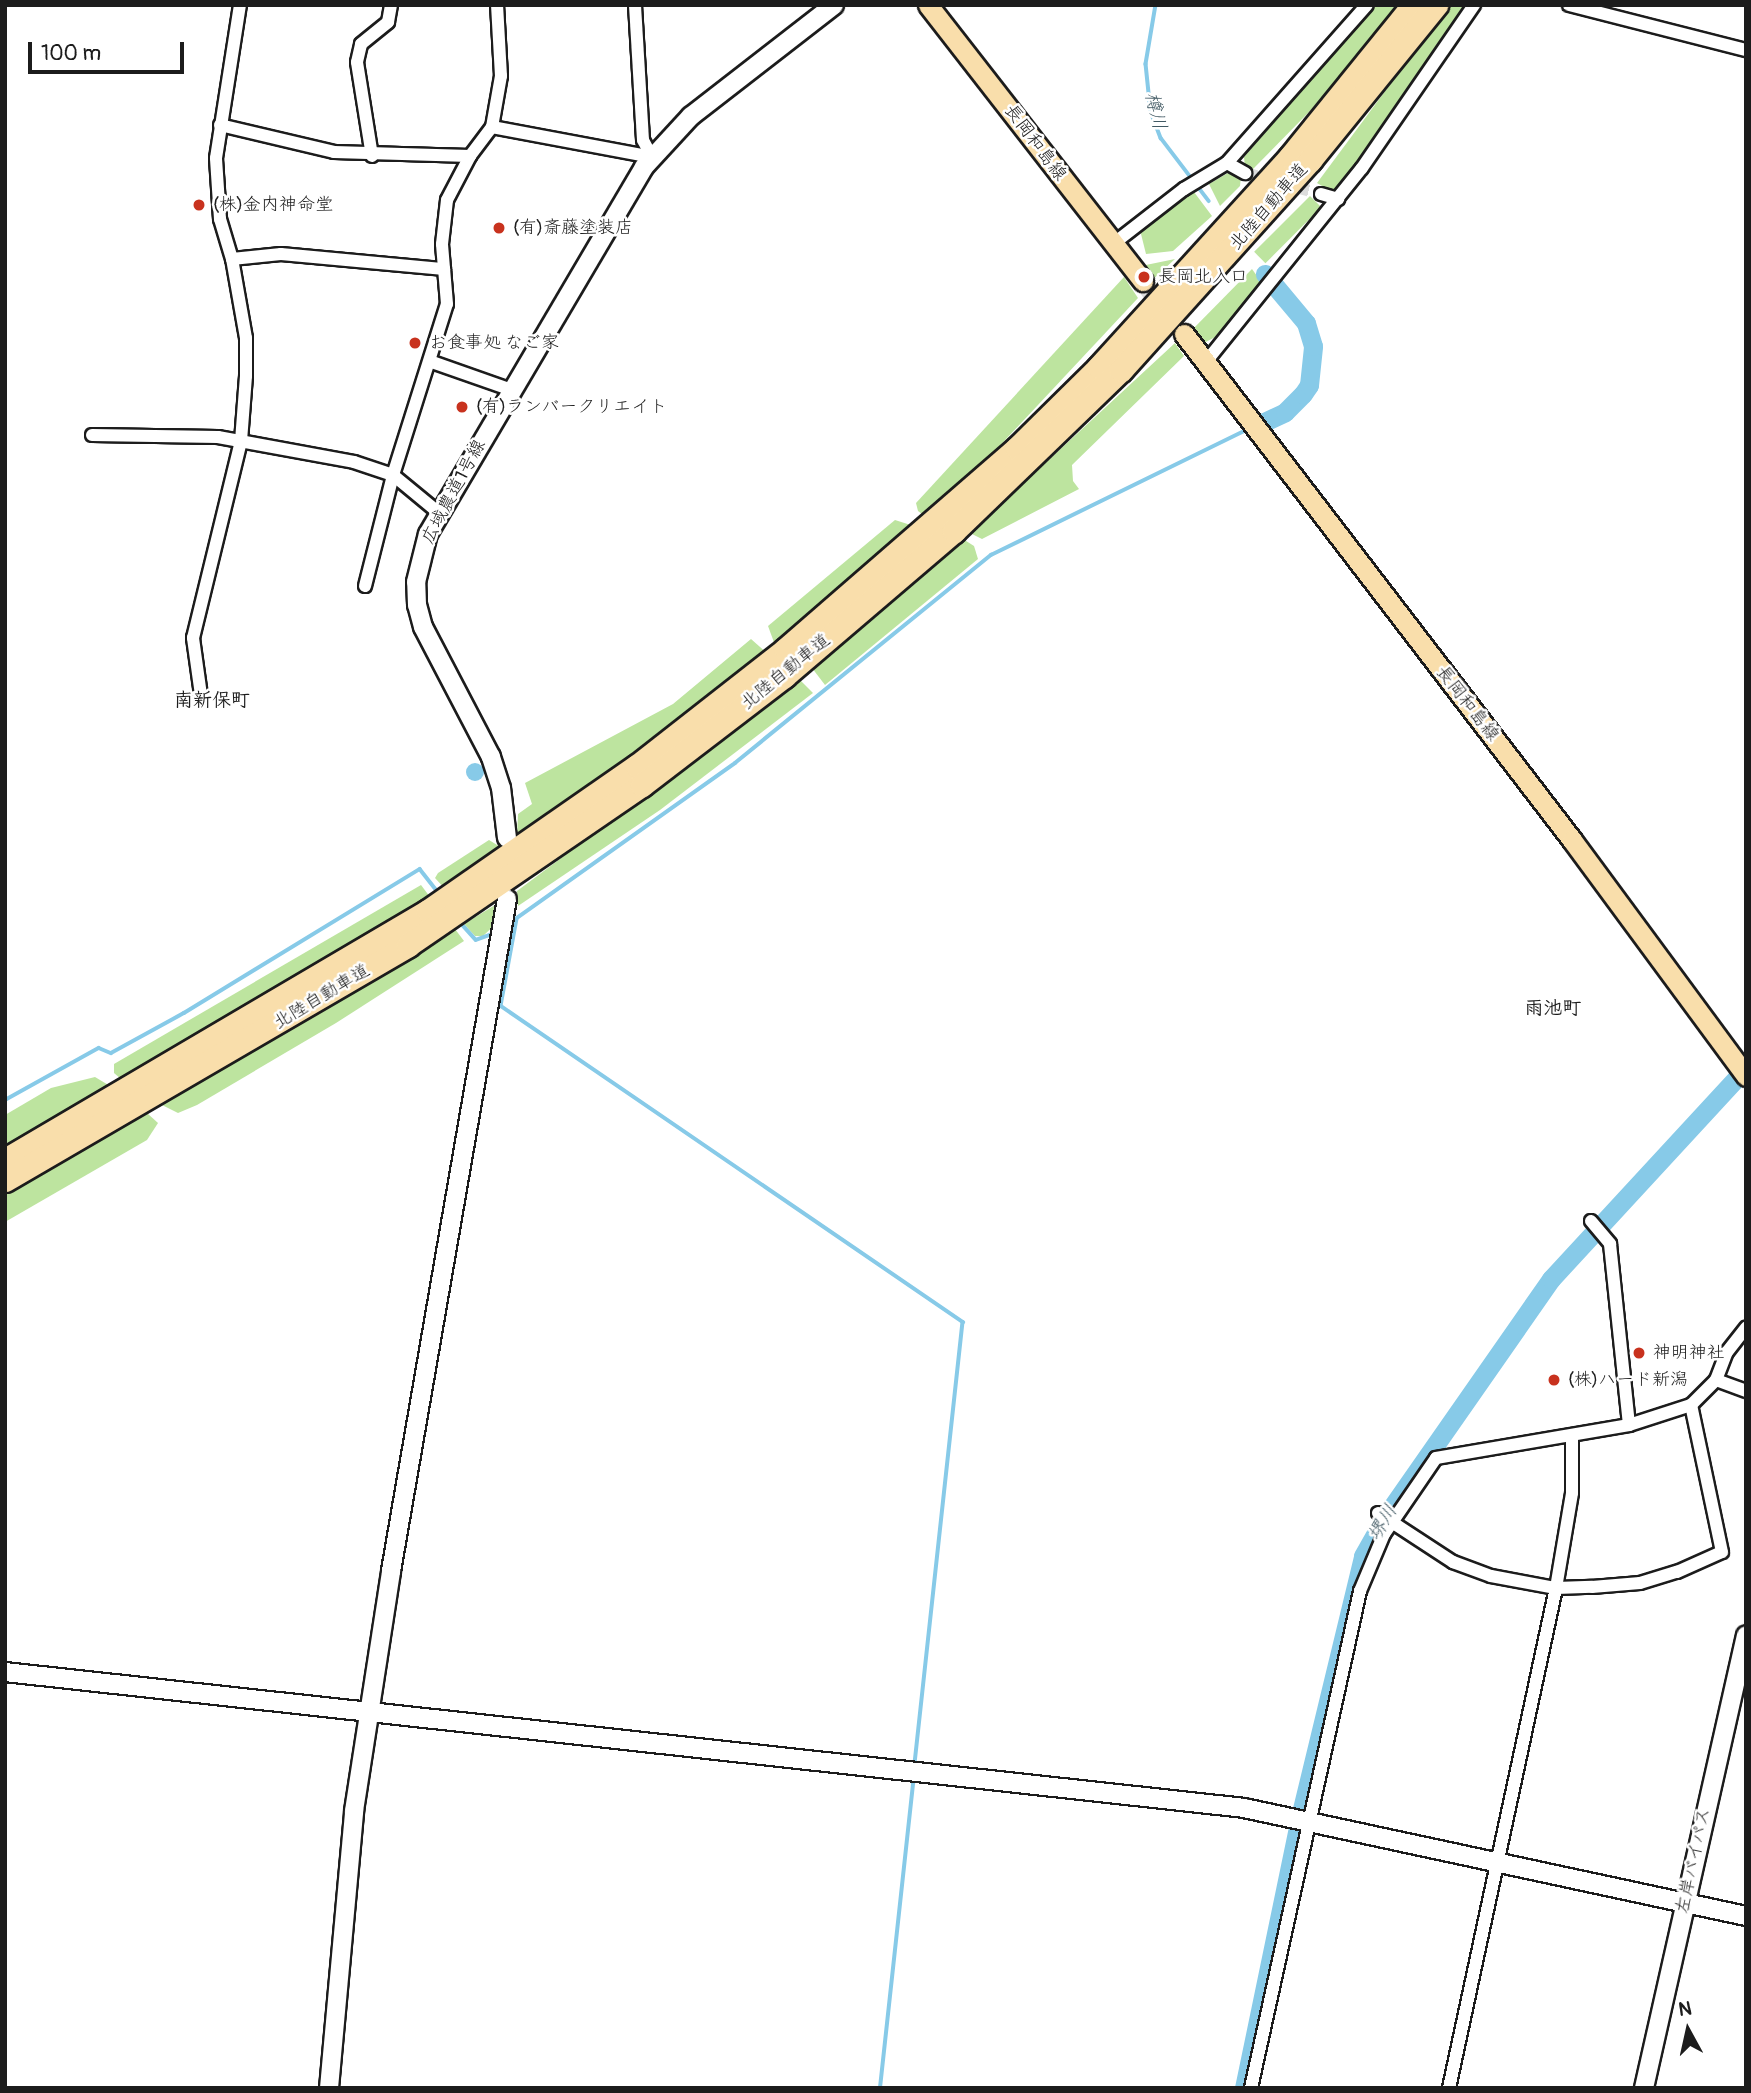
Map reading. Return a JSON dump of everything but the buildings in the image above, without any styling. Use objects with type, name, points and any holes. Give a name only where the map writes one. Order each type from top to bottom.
[{"type":"highway","name":"北陸自動車道","points":[[5,1160],[428,911],[637,766],[786,649],[1017,448],[1099,367],[1290,157],[1412,5]]},
{"type":"highway","name":"北陸自動車道","points":[[5,1180],[408,945],[642,785],[784,676],[954,531],[1121,370],[1301,170],[1436,5]]},
{"type":"main road","name":"長岡和島線","points":[[928,5],[1143,281]]},
{"type":"main road","name":"長岡和島線","points":[[1184,334],[1572,840],[1746,1076]]},
{"type":"street","points":[[201,695],[193,638],[242,441],[246,338],[232,258],[219,219],[216,158],[240,5]]},
{"type":"street","points":[[372,156],[357,62],[361,44],[388,22],[391,5]]},
{"type":"street","points":[[365,586],[393,475],[432,362],[447,304],[442,244],[447,200],[470,156],[492,127],[501,76],[497,5]]},
{"type":"street","points":[[635,5],[643,140],[652,157]]},
{"type":"street","name":"広域農道1号線","points":[[507,838],[501,788],[491,757],[423,627],[417,605],[420,559],[439,513],[652,157],[691,116],[834,5]]},
{"type":"street","points":[[1113,244],[1184,189],[1227,163],[1367,5]]},
{"type":"street","points":[[1205,363],[1338,199],[1474,5]]},
{"type":"street","points":[[1569,5],[1746,50]]},
{"type":"street","points":[[220,125],[309,148],[372,156],[470,156]]},
{"type":"street","points":[[492,127],[652,157]]},
{"type":"street","points":[[1227,163],[1245,173]]},
{"type":"street","points":[[1321,194],[1338,199]]},
{"type":"street","points":[[232,258],[281,254],[444,269]]},
{"type":"street","points":[[432,362],[512,390]]},
{"type":"street","points":[[92,435],[242,441],[393,475],[439,513]]},
{"type":"street","points":[[329,2088],[350,1842],[373,1712],[391,1570],[507,899]]},
{"type":"street","points":[[1591,1221],[1610,1244],[1629,1425]]},
{"type":"street","points":[[1251,2088],[1363,1575],[1392,1523],[1437,1458],[1629,1425],[1691,1405],[1716,1380],[1727,1352],[1746,1328]]},
{"type":"street","points":[[1716,1380],[1746,1391]]},
{"type":"street","points":[[1378,1513],[1476,1572],[1556,1588],[1640,1583],[1722,1552],[1691,1405]]},
{"type":"street","points":[[1449,2088],[1494,1860],[1556,1588],[1572,1493],[1572,1436]]},
{"type":"street","name":"左岸バイパス","points":[[1644,2088],[1746,1635]]},
{"type":"street","points":[[5,1672],[1231,1807],[1494,1860],[1746,1916]]},
{"type":"green space","points":[[1375,5],[1401,5],[1309,112],[1253,169],[1245,167],[1244,157]]},
{"type":"green space","points":[[1449,5],[1466,5],[1338,189],[1329,190],[1317,183]]},
{"type":"green space","points":[[1228,173],[1241,176],[1240,186],[1220,206],[1209,184]]},
{"type":"green space","points":[[1194,192],[1212,216],[1173,251],[1146,254],[1140,230]]},
{"type":"green space","points":[[1310,196],[1321,207],[1265,263],[1254,252]]},
{"type":"green space","points":[[1175,259],[1149,283],[1141,266]]},
{"type":"green space","points":[[1252,269],[1262,283],[1221,334],[1202,344],[1190,332]]},
{"type":"green space","points":[[1124,277],[1138,298],[951,498],[926,517],[918,511],[916,503]]},
{"type":"green space","points":[[1175,343],[1184,356],[1072,465],[1073,481],[1079,489],[982,539],[970,533]]},
{"type":"green space","points":[[895,520],[920,528],[775,645],[768,626]]},
{"type":"green space","points":[[963,539],[974,546],[978,559],[825,685],[812,668]]},
{"type":"green space","points":[[751,639],[769,655],[529,832],[517,836],[518,814],[532,804],[525,783],[673,704]]},
{"type":"green space","points":[[800,680],[813,693],[660,810],[518,906],[517,891]]},
{"type":"green space","points":[[489,840],[502,848],[445,889],[435,878],[438,873]]},
{"type":"green space","points":[[421,885],[430,897],[121,1079],[114,1073],[114,1064]]},
{"type":"green space","points":[[500,902],[499,921],[483,936],[475,936],[464,924]]},
{"type":"green space","points":[[455,929],[464,941],[336,1023],[197,1105],[178,1113],[160,1104]]},
{"type":"green space","points":[[95,1077],[110,1086],[5,1149],[5,1115],[51,1088]]},
{"type":"green space","points":[[147,1113],[158,1123],[147,1140],[5,1222],[5,1193]]},
{"type":"water","points":[[471,763],[479,763],[484,772],[482,779],[471,781],[466,776],[466,768]]},
{"type":"waterway","name":"樽川","points":[[1156,5],[1146,64],[1151,112],[1161,138],[1209,201]]},
{"type":"waterway","name":"樽川","points":[[1264,422],[1285,412],[1309,385],[1313,346],[1306,323],[1265,274]]},
{"type":"waterway","points":[[510,923],[735,763],[991,555],[1248,429]]},
{"type":"waterway","points":[[5,1100],[99,1048],[111,1053],[184,1013],[420,869],[440,895]]},
{"type":"waterway","points":[[517,919],[501,1006],[963,1322],[915,1766]]},
{"type":"waterway","points":[[459,921],[476,940],[495,933]]},
{"type":"waterway","name":"堺川","points":[[1244,2088],[1301,1813],[1363,1556],[1385,1517],[1551,1279],[1746,1068]]},
{"type":"waterway","points":[[880,2088],[914,1777]]},
{"type":"tunnel","points":[[1245,173],[1321,194]]},
{"type":"tunnel","points":[[1143,281],[1184,334]]},
{"type":"place","name":"(株)金内神命堂","points":[[199,205]]},
{"type":"place","name":"(有)斎藤塗装店","points":[[499,228]]},
{"type":"place","name":"長岡北入口","points":[[1144,277]]},
{"type":"place","name":"お食事処 なご家","points":[[415,343]]},
{"type":"place","name":"(有)ランバークリエイト","points":[[462,407]]},
{"type":"place","name":"神明神社","points":[[1639,1353]]},
{"type":"place","name":"(株)ハード新潟","points":[[1554,1380]]},
{"type":"district","name":"南新保町","points":[[212,701]]},
{"type":"district","name":"雨池町","points":[[1553,1009]]}]
